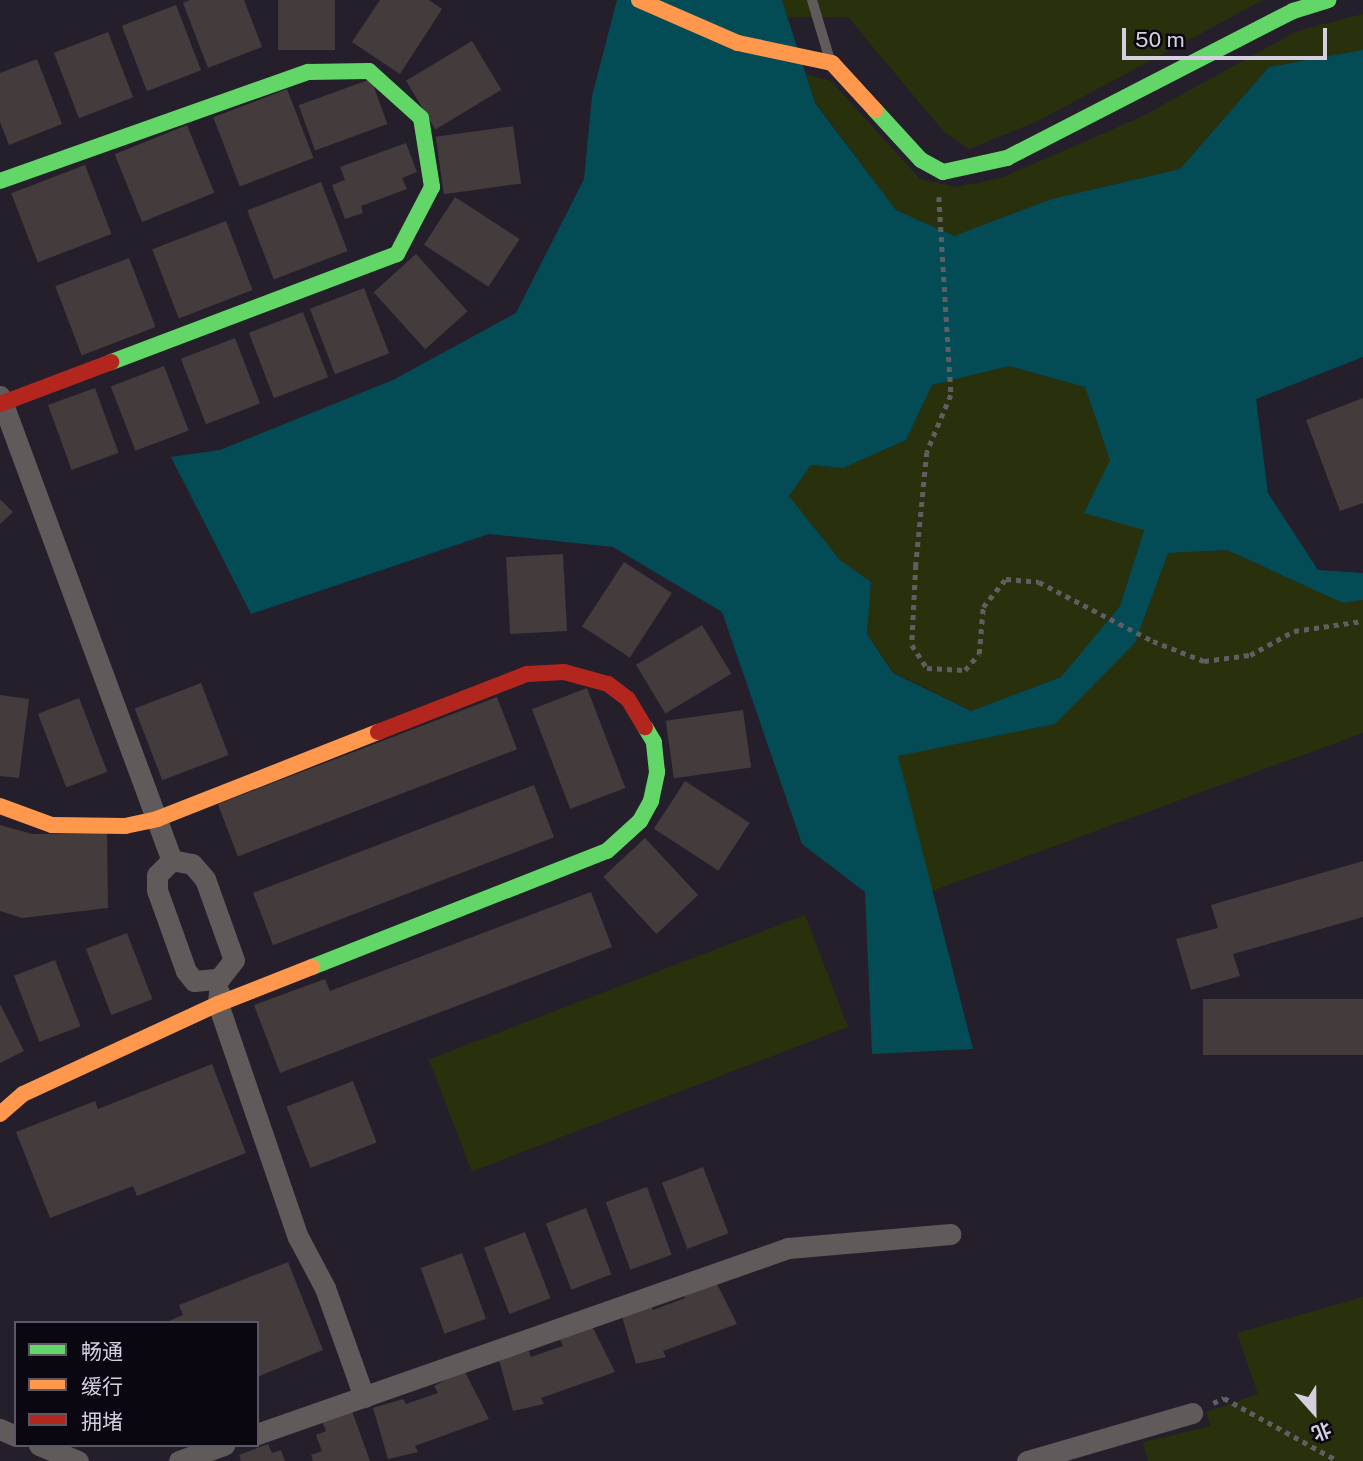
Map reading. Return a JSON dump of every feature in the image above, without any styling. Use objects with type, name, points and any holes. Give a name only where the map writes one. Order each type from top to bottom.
[{"type":"street","points":[[639,0],[738,43],[832,62],[921,160],[943,172],[975,168],[1076,125],[1293,10],[1328,0]]},
{"type":"street","points":[[0,181],[309,72],[369,71],[421,118],[432,187],[397,254],[1,401],[172,860]]},
{"type":"street","points":[[0,806],[52,825],[125,826],[157,819],[527,674],[564,672],[608,684],[628,699],[654,742],[657,772],[651,801],[625,838],[607,851],[218,1004],[23,1094],[0,1114]]},
{"type":"street","points":[[172,860],[157,875],[157,890],[186,971],[194,981],[219,979]]},
{"type":"street","points":[[172,860],[192,864],[205,879],[234,960],[219,979],[218,1004],[298,1237],[325,1287],[364,1397]]},
{"type":"street","points":[[259,1433],[788,1248],[950,1234]]},
{"type":"street","points":[[1027,1461],[1192,1413]]},
{"type":"street","points":[[44,1447],[78,1461]]},
{"type":"street","points":[[179,1461],[218,1447]]},
{"type":"lane","points":[[812,0],[817,29],[832,62]]},
{"type":"path","points":[[937,213],[951,395],[927,452],[916,565],[912,645],[927,668],[965,670],[979,654],[983,607],[1006,579],[1039,582],[1153,641],[1204,661],[1250,655],[1294,631],[1363,621]]},
{"type":"path","points":[[1192,1413],[1224,1398],[1338,1461]]},
{"type":"green space","points":[[782,0],[1263,0],[1038,121],[969,149],[944,132],[848,17],[787,17]]},
{"type":"green space","points":[[1363,14],[1363,50],[1269,67],[1180,169],[1052,199],[954,236],[896,210],[815,102],[806,74],[831,81],[920,179],[956,187],[1001,178],[1141,117],[1297,31]]},
{"type":"green space","points":[[1009,366],[1085,387],[1110,460],[1144,529],[1120,606],[1061,677],[971,711],[893,672],[867,634],[871,582],[840,560],[789,496],[811,465],[843,468],[906,440],[932,385]]},
{"type":"green space","points":[[1227,550],[1343,603],[1363,600],[1363,733],[932,891],[897,756],[1055,724],[1135,643],[1168,553]]},
{"type":"green space","points":[[805,915],[848,1027],[472,1171],[429,1059]]},
{"type":"green space","points":[[1363,1297],[1363,1461],[1148,1461],[1143,1442],[1211,1426],[1206,1412],[1258,1394],[1237,1333]]},
{"type":"water","points":[[617,0],[782,0],[815,103],[896,210],[954,236],[1052,199],[1180,169],[1269,67],[1363,50],[1363,357],[1256,399],[1268,493],[1318,570],[1363,573],[1363,600],[1343,603],[1227,550],[1168,553],[1135,643],[1055,724],[898,756],[973,1049],[872,1054],[865,892],[802,844],[722,612],[613,547],[489,534],[251,614],[171,457],[220,450],[393,380],[516,313],[584,179],[592,96]],"holes":[[[1009,366],[1085,387],[1110,460],[1084,513],[1144,530],[1120,606],[1061,677],[971,711],[893,673],[867,634],[871,582],[840,560],[789,496],[811,465],[843,468],[906,440],[932,385]]]},
{"type":"building","points":[[190,0],[244,0],[262,47],[208,68],[183,3]]},
{"type":"building","points":[[278,0],[335,0],[335,50],[278,50]]},
{"type":"building","points":[[380,0],[429,0],[442,9],[400,74],[352,42]]},
{"type":"building","points":[[176,5],[201,70],[147,91],[122,26]]},
{"type":"building","points":[[108,32],[133,97],[79,118],[54,53]]},
{"type":"building","points":[[472,41],[501,90],[435,130],[406,81]]},
{"type":"building","points":[[37,59],[62,124],[9,145],[0,122],[0,73]]},
{"type":"building","points":[[371,79],[387,124],[315,150],[299,105]]},
{"type":"building","points":[[287,89],[314,158],[240,186],[213,117]]},
{"type":"building","points":[[187,125],[214,193],[142,222],[115,154]]},
{"type":"building","points":[[513,126],[521,183],[444,194],[436,137]]},
{"type":"building","points":[[406,143],[417,172],[402,178],[407,189],[361,206],[363,213],[345,219],[332,185],[345,180],[340,167]]},
{"type":"building","points":[[85,165],[112,234],[38,262],[11,193]]},
{"type":"building","points":[[321,182],[348,251],[274,279],[247,210]]},
{"type":"building","points":[[455,197],[520,239],[489,287],[424,245]]},
{"type":"building","points":[[226,221],[253,290],[179,318],[152,249]]},
{"type":"building","points":[[416,254],[468,311],[425,349],[374,292]]},
{"type":"building","points":[[129,258],[156,327],[82,355],[55,286]]},
{"type":"building","points":[[364,288],[389,353],[335,374],[310,309]]},
{"type":"building","points":[[303,312],[328,377],[274,398],[249,333]]},
{"type":"building","points":[[235,338],[260,403],[206,424],[181,359]]},
{"type":"building","points":[[164,366],[189,430],[136,451],[111,386]]},
{"type":"building","points":[[95,388],[119,453],[72,470],[48,405]]},
{"type":"building","points":[[1363,398],[1363,503],[1340,511],[1306,420]]},
{"type":"building","points":[[0,499],[13,512],[0,524]]},
{"type":"building","points":[[563,554],[567,631],[510,634],[506,557]]},
{"type":"building","points":[[624,562],[672,593],[630,658],[582,627]]},
{"type":"building","points":[[702,625],[731,674],[665,714],[636,665]]},
{"type":"building","points":[[201,683],[229,755],[162,780],[135,708]]},
{"type":"building","points":[[587,688],[625,788],[570,809],[532,709]]},
{"type":"building","points":[[0,695],[29,699],[19,778],[0,776]]},
{"type":"building","points":[[497,697],[517,749],[238,856],[218,804]]},
{"type":"building","points":[[79,698],[107,772],[66,788],[38,714]]},
{"type":"building","points":[[743,710],[751,767],[674,778],[666,721]]},
{"type":"building","points":[[685,781],[750,823],[719,871],[654,829]]},
{"type":"building","points":[[534,785],[554,837],[273,945],[253,893]]},
{"type":"building","points":[[0,825],[32,834],[107,833],[108,908],[22,918],[0,911]]},
{"type":"building","points":[[645,838],[698,895],[657,934],[603,877]]},
{"type":"building","points":[[1363,861],[1363,917],[1233,954],[1240,976],[1191,990],[1176,939],[1218,928],[1211,905]]},
{"type":"building","points":[[591,892],[612,947],[280,1073],[254,1005],[325,979],[330,991]]},
{"type":"building","points":[[127,933],[152,999],[111,1015],[86,949]]},
{"type":"building","points":[[55,960],[80,1026],[39,1042],[14,976]]},
{"type":"building","points":[[1203,999],[1363,999],[1363,1055],[1203,1055]]},
{"type":"building","points":[[0,1004],[24,1051],[0,1063]]},
{"type":"building","points":[[212,1064],[246,1153],[137,1196],[133,1186],[50,1218],[16,1132],[95,1101],[98,1109]]},
{"type":"building","points":[[353,1081],[377,1143],[310,1168],[287,1106]]},
{"type":"building","points":[[703,1167],[728,1233],[687,1249],[662,1183]]},
{"type":"building","points":[[647,1187],[672,1255],[630,1270],[606,1202]]},
{"type":"building","points":[[586,1208],[611,1274],[571,1290],[546,1223]]},
{"type":"building","points":[[525,1232],[550,1298],[509,1314],[484,1248]]},
{"type":"building","points":[[462,1253],[486,1319],[445,1334],[421,1268]]},
{"type":"building","points":[[288,1262],[323,1350],[259,1376],[259,1321],[169,1321],[183,1315],[179,1305]]},
{"type":"building","points":[[712,1274],[737,1324],[663,1351],[666,1357],[636,1364],[621,1313],[651,1303],[653,1310],[685,1298],[682,1291]]},
{"type":"building","points":[[590,1322],[615,1372],[541,1398],[544,1404],[513,1411],[499,1360],[529,1351],[531,1357],[563,1346],[560,1339]]},
{"type":"building","points":[[464,1370],[489,1419],[415,1446],[418,1452],[388,1459],[373,1408],[403,1399],[406,1404],[438,1393],[434,1386]]},
{"type":"building","points":[[352,1411],[370,1461],[313,1461],[311,1455],[322,1451],[316,1435],[326,1431],[322,1422]]},
{"type":"building","points":[[268,1444],[272,1453],[281,1450],[285,1461],[241,1461],[239,1455]]},
{"type":"traffic: fast","points":[[875,110],[921,160],[943,172],[1007,158],[1293,11],[1328,0]]},
{"type":"traffic: fast","points":[[0,181],[308,72],[369,71],[421,118],[432,187],[397,254],[111,362]]},
{"type":"traffic: fast","points":[[312,967],[607,851],[640,821],[651,801],[657,772],[654,742],[645,727]]},
{"type":"traffic: slow","points":[[639,0],[738,43],[832,63],[875,110]]},
{"type":"traffic: slow","points":[[0,806],[52,825],[125,826],[157,819],[378,732]]},
{"type":"traffic: slow","points":[[0,1114],[23,1094],[218,1004],[312,967]]},
{"type":"traffic: jam","points":[[0,404],[111,362]]},
{"type":"traffic: jam","points":[[378,732],[527,674],[564,672],[608,684],[628,699],[645,727]]}]
